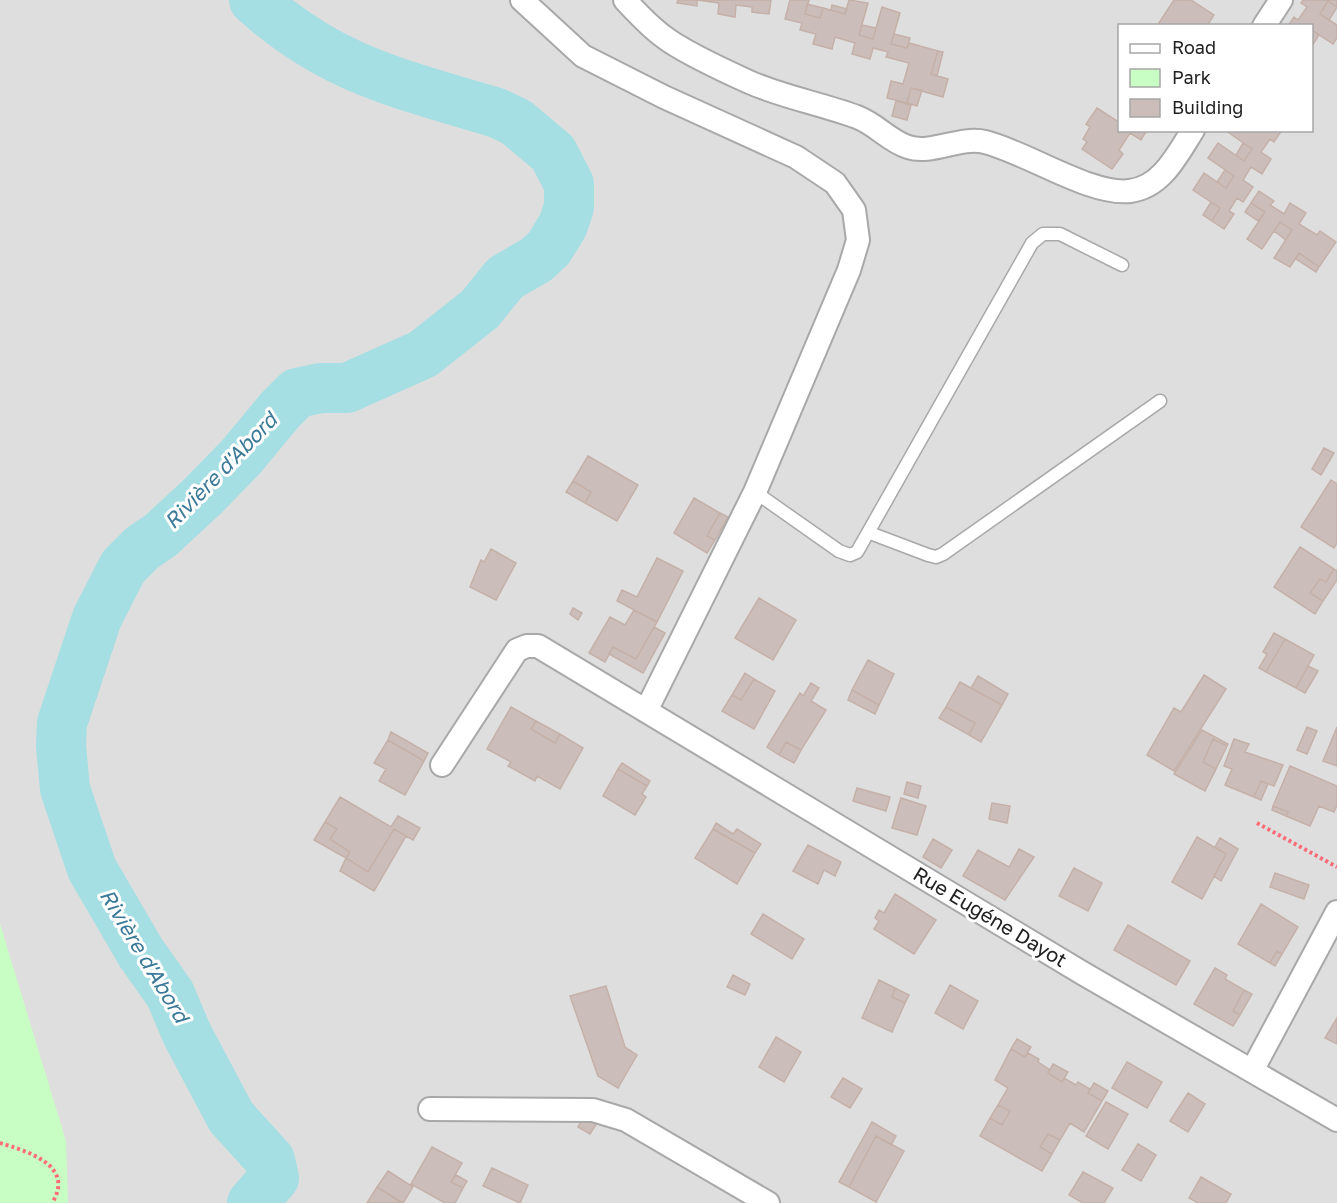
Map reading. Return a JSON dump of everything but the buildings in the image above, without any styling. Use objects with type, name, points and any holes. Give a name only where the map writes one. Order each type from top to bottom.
[{"type":"street","points":[[522,0],[583,56],[664,97],[796,157],[835,183],[854,210],[858,240],[849,270],[755,492],[646,711]]},
{"type":"street","points":[[625,0],[666,38],[750,83],[859,118],[909,147],[923,148],[958,142],[982,141],[1020,153],[1110,190],[1130,191],[1148,186],[1163,175],[1192,132]]},
{"type":"street","points":[[1265,24],[1281,0]]},
{"type":"street","name":"Rue Eugéne Dayot","points":[[442,765],[517,650],[527,646],[538,646],[1074,968],[1253,1069],[1337,1120]]},
{"type":"street","points":[[1253,1069],[1337,912]]},
{"type":"street","points":[[430,1109],[593,1110],[626,1120],[768,1203]]},
{"type":"lane","points":[[755,492],[839,551],[850,555],[858,552],[1032,243],[1042,234],[1060,234],[1122,265]]},
{"type":"lane","points":[[870,533],[928,555],[936,557],[943,554],[1160,401]]},
{"type":"path","points":[[1257,823],[1337,867]]},
{"type":"path","points":[[0,1143],[27,1151],[51,1166],[58,1178],[56,1198],[52,1203]]},
{"type":"shaded area","points":[[0,0],[1337,0],[1337,1203],[0,1203]]},
{"type":"green space","points":[[0,924],[66,1141],[68,1203],[0,1203]]},
{"type":"waterway","name":"Rivière d'Abord","points":[[252,1203],[274,1178],[270,1160],[231,1117],[187,1034],[170,994],[141,953],[92,869],[65,789],[61,746],[62,723],[97,618],[123,567],[203,496],[297,393],[321,388],[347,388],[423,354],[480,309],[505,278],[536,260],[549,248],[563,225],[569,207],[569,184],[553,153],[516,122],[497,113],[398,83],[339,59],[283,24],[254,0]]}]
